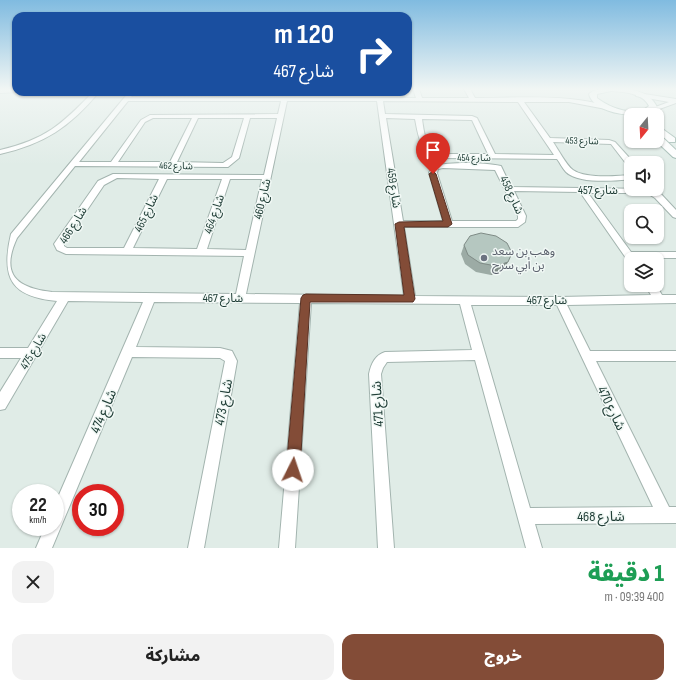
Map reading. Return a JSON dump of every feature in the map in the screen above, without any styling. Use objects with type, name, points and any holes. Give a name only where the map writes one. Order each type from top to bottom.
[{"type":"street","points":[[0,152],[30,144],[56,130],[73,115]]},
{"type":"street","name":"شارع 467","points":[[114,115],[14,236],[8,246],[3,267],[9,279],[15,286],[23,290],[45,296],[65,297],[560,301],[676,299]]},
{"type":"street","points":[[113,164],[143,121],[148,117],[156,115],[247,117],[280,116]]},
{"type":"street","name":"شارع 453","points":[[530,115],[569,171],[574,174],[587,177],[624,177]]},
{"type":"street","points":[[172,165],[196,116]]},
{"type":"street","name":"شارع 460","points":[[240,298],[280,116]]},
{"type":"street","points":[[383,116],[472,118],[477,123],[493,157]]},
{"type":"street","name":"شارع 459","points":[[383,116],[410,299]]},
{"type":"street","name":"شارع 454","points":[[418,116],[426,148],[431,154],[443,157],[558,157]]},
{"type":"street","name":"شارع 462","points":[[73,164],[219,165],[230,163],[234,158],[247,117]]},
{"type":"street","points":[[664,133],[676,144]]},
{"type":"street","name":"شارع 453","points":[[548,140],[609,142],[613,143],[624,156]]},
{"type":"street","points":[[664,144],[676,155]]},
{"type":"street","name":"شارع 458","points":[[399,224],[448,224],[518,224],[522,220],[522,216],[501,171],[496,167],[443,166],[435,168],[433,174],[448,224]]},
{"type":"street","name":"شارع 466","points":[[250,254],[201,252],[66,251],[60,248],[59,244],[100,183],[116,176],[267,177]]},
{"type":"street","name":"شارع 465","points":[[127,251],[164,176]]},
{"type":"street","name":"شارع 464","points":[[201,252],[226,176]]},
{"type":"street","name":"شارع 457","points":[[510,189],[649,191],[658,196],[676,215]]},
{"type":"street","points":[[582,190],[626,252]]},
{"type":"street","points":[[664,256],[676,255]]},
{"type":"street","points":[[655,292],[660,300]]},
{"type":"street","name":"شارع 475","points":[[0,404],[65,297]]},
{"type":"street","name":"شارع 474","points":[[64,501],[150,298]]},
{"type":"street","points":[[287,548],[306,298]]},
{"type":"street","points":[[464,300],[534,548]]},
{"type":"street","name":"شارع 470","points":[[560,301],[587,356],[671,515]]},
{"type":"street","name":"شارع 473","points":[[128,352],[220,353],[228,355],[231,361],[196,548]]},
{"type":"street","points":[[0,353],[31,353]]},
{"type":"street","name":"شارع 471","points":[[386,548],[376,368],[385,357],[479,355]]},
{"type":"street","points":[[587,356],[676,356]]},
{"type":"street","name":"شارع 468","points":[[526,516],[671,515]]},
{"type":"street","points":[[44,548],[49,536]]},
{"type":"building","points":[[481,233],[496,236],[507,243],[512,253],[508,262],[496,266],[480,263],[468,255],[464,245],[470,236]]},
{"type":"place","name":"وهب بن سعد بن أبي سرح","points":[[484,258]]},
{"type":"route","points":[[293,470],[306,298],[410,299],[399,224],[448,224],[433,174]]}]
